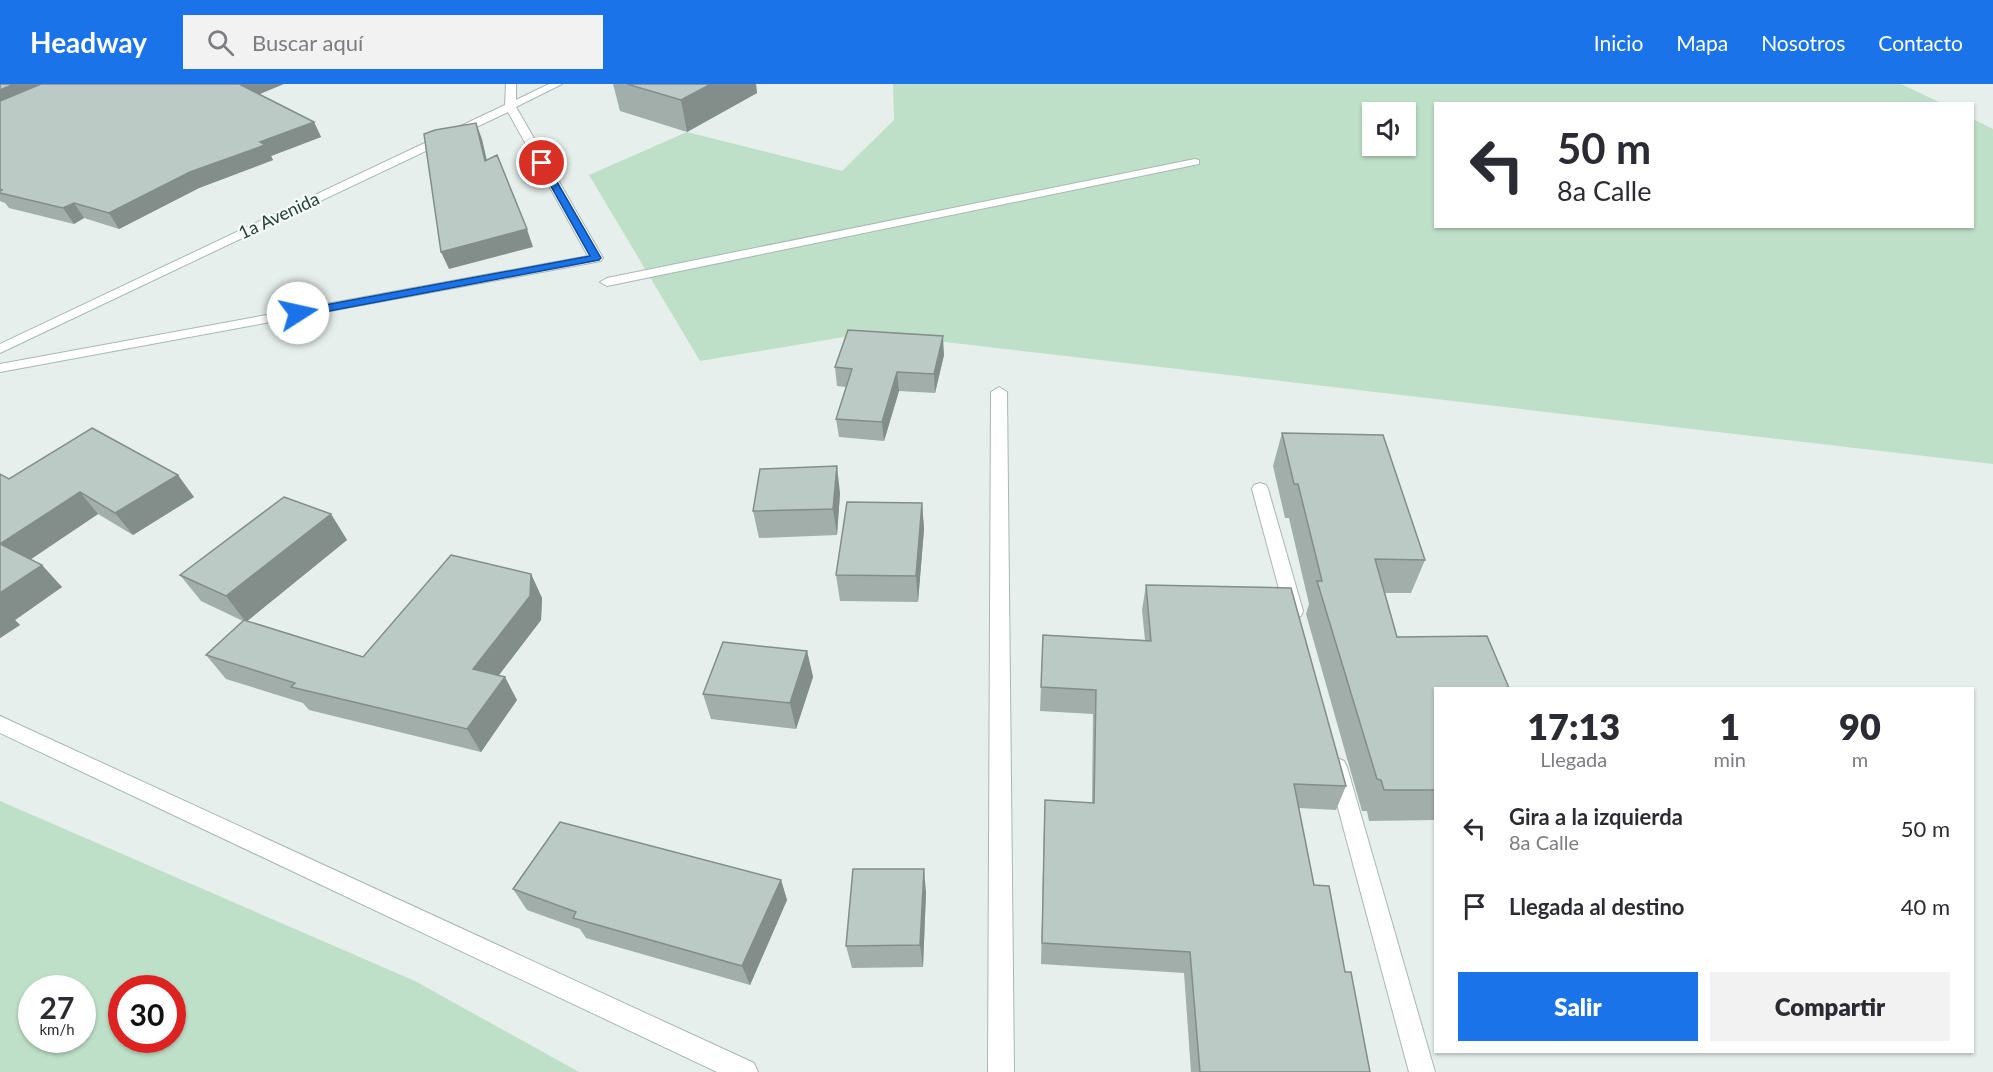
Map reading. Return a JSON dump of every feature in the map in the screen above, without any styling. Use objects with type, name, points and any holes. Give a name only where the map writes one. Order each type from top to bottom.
[{"type":"street","points":[[0,368],[596,258],[510,106],[511,84]]},
{"type":"street","name":"1a Avenida","points":[[0,349],[558,84]]},
{"type":"street","points":[[607,282],[1195,162]]},
{"type":"street","points":[[999,392],[1001,1072]]},
{"type":"street","points":[[1260,489],[1298,626]]},
{"type":"street","points":[[0,724],[745,1072]]},
{"type":"street","points":[[1333,752],[1422,1072]]},
{"type":"green space","points":[[893,84],[1901,84],[1939,102],[1434,102],[1434,228],[1974,228],[1974,120],[1993,129],[1993,464],[868,333],[700,361],[589,175],[687,132],[842,171],[894,120]]},
{"type":"green space","points":[[0,801],[415,981],[579,1072],[0,1072]]},
{"type":"building","points":[[0,84],[14,84],[0,90]]},
{"type":"building","points":[[41,84],[243,84],[241,85],[314,122],[260,142],[265,145],[190,172],[109,213],[74,203],[63,208],[0,193],[2,190],[0,189],[0,101]]},
{"type":"building","points":[[627,84],[711,84],[681,100]]},
{"type":"building","points":[[476,123],[485,161],[497,155],[527,229],[441,252],[424,134]]},
{"type":"building","points":[[848,330],[943,336],[934,374],[897,372],[882,422],[836,419],[852,369],[835,367]]},
{"type":"building","points":[[92,428],[178,475],[115,513],[80,492],[0,544],[0,474],[9,479]]},
{"type":"building","points":[[1282,433],[1383,435],[1425,560],[1375,559],[1397,637],[1487,636],[1509,687],[1434,687],[1434,790],[1384,790],[1381,780],[1377,779],[1317,581],[1322,581],[1298,484],[1294,484]]},
{"type":"building","points":[[837,466],[833,509],[753,511],[760,469]]},
{"type":"building","points":[[284,497],[331,514],[226,596],[180,575]]},
{"type":"building","points":[[847,502],[922,503],[916,576],[836,575]]},
{"type":"building","points":[[0,544],[42,565],[0,593]]},
{"type":"building","points":[[451,555],[531,574],[530,596],[473,669],[505,677],[467,729],[291,687],[295,683],[206,655],[244,620],[363,657]]},
{"type":"building","points":[[1146,585],[1291,588],[1346,786],[1294,784],[1314,885],[1329,886],[1345,972],[1351,972],[1370,1072],[1200,1072],[1190,952],[1042,943],[1045,800],[1094,803],[1096,690],[1041,687],[1043,635],[1151,641]]},
{"type":"building","points":[[723,642],[807,651],[790,703],[703,694]]},
{"type":"building","points":[[560,822],[781,880],[742,966],[573,918],[576,912],[513,889]]},
{"type":"building","points":[[853,869],[924,869],[920,945],[846,946]]},
{"type":"route","points":[[298,313],[596,258],[542,163]]}]
